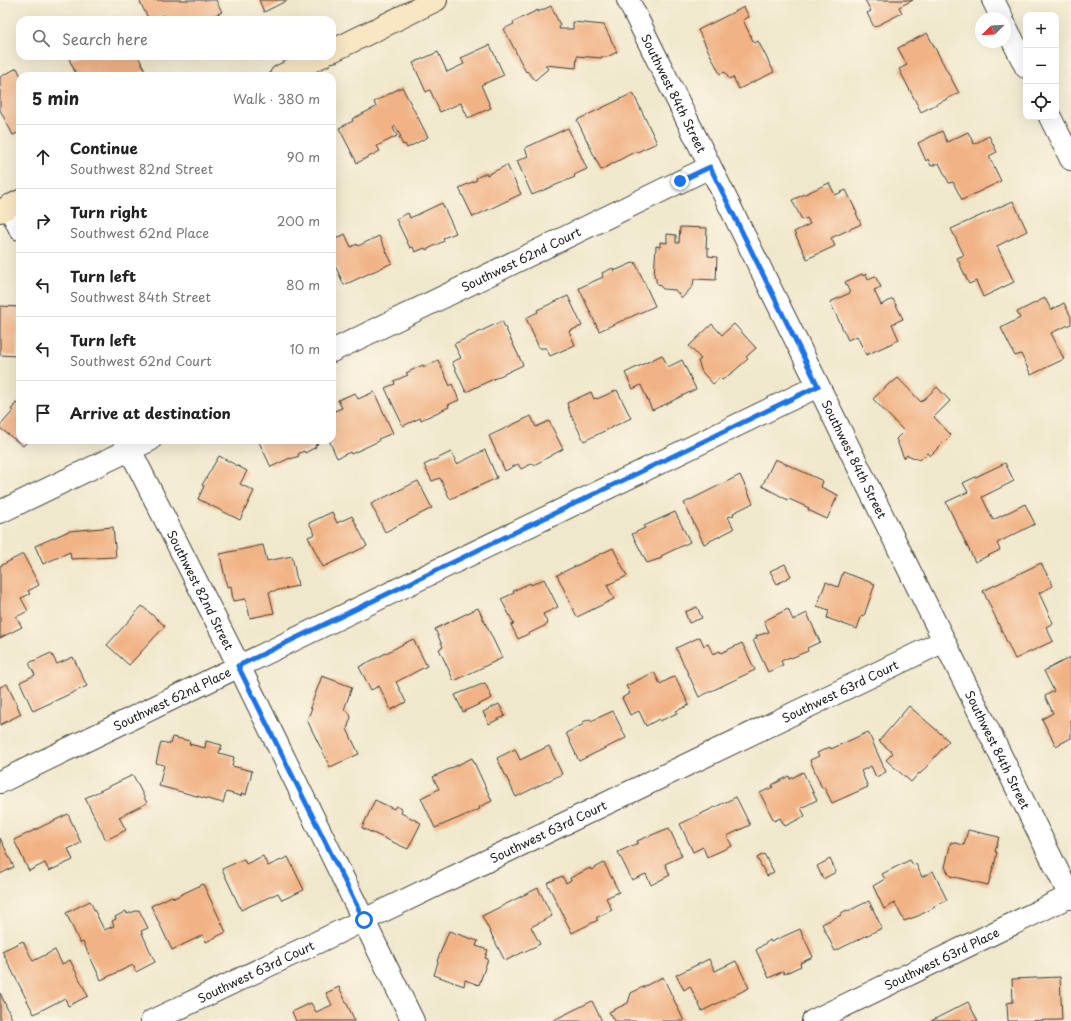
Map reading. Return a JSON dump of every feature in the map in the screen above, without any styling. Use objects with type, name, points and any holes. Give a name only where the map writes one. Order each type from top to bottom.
[{"type":"street","points":[[336,49],[436,0]]},
{"type":"street","name":"Southwest 84th Street","points":[[628,0],[1071,897]]},
{"type":"street","points":[[993,0],[999,12]]},
{"type":"street","points":[[1011,37],[1023,61]]},
{"type":"street","points":[[289,72],[314,60]]},
{"type":"street","points":[[1052,120],[1071,159]]},
{"type":"street","name":"Southwest 62nd Court","points":[[336,350],[710,167]]},
{"type":"street","points":[[10,206],[16,220]]},
{"type":"street","name":"Southwest 62nd Place","points":[[0,782],[818,386]]},
{"type":"street","points":[[0,512],[127,445]]},
{"type":"street","name":"Southwest 82nd Street","points":[[127,445],[413,1021]]},
{"type":"street","name":"Southwest 63rd Court","points":[[152,1021],[944,641]]},
{"type":"street","name":"Southwest 63rd Place","points":[[813,1021],[1071,897]]},
{"type":"building","points":[[139,0],[216,0],[222,12],[212,16],[147,16]]},
{"type":"building","points":[[259,0],[288,0],[264,12]]},
{"type":"building","points":[[865,0],[913,0],[899,7],[902,13],[874,27],[867,13],[871,11]]},
{"type":"building","points":[[551,6],[560,25],[559,29],[573,29],[573,22],[604,25],[617,52],[601,58],[577,56],[576,68],[545,65],[548,69],[535,80],[527,71],[526,72],[504,29],[514,24],[513,22],[538,10],[538,12]]},
{"type":"building","points":[[744,7],[749,17],[743,20],[754,43],[758,41],[774,72],[739,89],[733,77],[729,79],[725,72],[720,74],[698,30]]},
{"type":"building","points":[[927,33],[959,93],[921,112],[899,69],[907,65],[898,48]]},
{"type":"building","points":[[490,45],[504,75],[481,85],[491,108],[468,118],[461,103],[440,112],[430,90],[426,92],[413,63],[438,52],[447,72],[464,64],[461,58]]},
{"type":"building","points":[[69,60],[140,60],[145,70],[141,72],[75,72]]},
{"type":"building","points":[[17,68],[19,72],[16,72],[16,134],[13,135],[0,110],[0,77]]},
{"type":"building","points":[[402,87],[428,137],[407,148],[405,144],[403,145],[399,137],[401,137],[395,126],[393,128],[397,136],[377,146],[380,151],[357,163],[339,128],[353,121],[352,119],[376,107],[374,102]]},
{"type":"building","points":[[633,93],[657,143],[637,152],[636,151],[601,170],[577,120]]},
{"type":"building","points":[[568,128],[587,169],[574,175],[575,177],[532,195],[517,161],[528,156],[525,148]]},
{"type":"building","points":[[942,131],[947,142],[968,132],[974,144],[989,136],[997,152],[989,156],[1001,181],[962,200],[953,182],[949,183],[939,163],[931,166],[928,159],[926,161],[918,143]]},
{"type":"building","points":[[507,165],[521,194],[473,217],[459,188],[477,180],[476,178],[486,173],[487,175]]},
{"type":"building","points":[[829,183],[835,195],[846,190],[861,224],[831,238],[835,246],[807,259],[794,232],[810,224],[807,218],[802,220],[792,200]]},
{"type":"building","points":[[1013,201],[1027,231],[997,246],[1014,282],[983,297],[976,281],[969,284],[957,258],[964,255],[951,229]]},
{"type":"building","points":[[442,203],[456,233],[443,238],[444,241],[426,250],[425,248],[415,252],[413,247],[410,248],[396,219],[408,213],[410,218]]},
{"type":"building","points":[[680,227],[707,228],[706,248],[708,248],[708,256],[717,257],[716,280],[694,279],[693,286],[682,298],[675,290],[663,289],[656,282],[656,278],[654,277],[656,246],[660,247],[660,242],[667,243],[667,234],[676,235],[676,243],[679,243]]},
{"type":"building","points":[[345,234],[351,247],[357,244],[358,246],[379,236],[392,263],[344,285],[336,267],[336,239]]},
{"type":"building","points":[[635,262],[655,306],[599,331],[579,288],[603,277],[602,273],[613,268],[614,271]]},
{"type":"building","points":[[862,274],[863,276],[866,274],[868,279],[875,276],[881,287],[874,290],[881,305],[893,299],[903,319],[892,324],[899,340],[866,355],[857,336],[848,340],[830,302],[850,293],[845,282]]},
{"type":"building","points":[[568,296],[582,326],[569,331],[575,345],[550,356],[546,348],[539,348],[526,318],[538,312],[537,310]]},
{"type":"building","points":[[1045,298],[1051,310],[1064,303],[1071,317],[1071,324],[1051,333],[1064,359],[1031,375],[1021,354],[1015,356],[1001,328],[1020,318],[1017,312]]},
{"type":"building","points":[[0,306],[16,307],[16,356],[0,355]]},
{"type":"building","points":[[502,321],[523,365],[466,392],[452,362],[461,358],[454,344]]},
{"type":"building","points":[[712,324],[722,335],[734,324],[756,348],[746,357],[748,359],[733,372],[722,380],[720,378],[713,384],[702,372],[698,361],[701,359],[689,346]]},
{"type":"building","points":[[662,355],[668,367],[682,360],[696,389],[652,410],[641,385],[633,389],[625,373]]},
{"type":"building","points":[[438,360],[450,386],[452,384],[459,400],[448,405],[449,407],[421,420],[420,418],[403,426],[385,388],[395,384],[394,381],[408,375],[406,373],[423,365],[424,367]]},
{"type":"building","points":[[898,378],[921,402],[937,387],[950,401],[934,417],[951,435],[930,456],[927,453],[920,460],[907,455],[904,458],[896,439],[904,431],[873,399],[891,382],[892,383]]},
{"type":"building","points":[[617,390],[631,418],[584,441],[570,413],[567,403],[591,392],[594,399],[597,399]]},
{"type":"building","points":[[374,392],[393,433],[378,439],[379,441],[351,454],[350,452],[337,458],[331,444],[336,444],[336,410],[342,408],[338,400],[355,393],[358,399]]},
{"type":"building","points":[[16,403],[16,441],[0,428],[0,426],[13,411],[11,410]]},
{"type":"building","points":[[531,416],[536,427],[549,421],[563,449],[534,465],[533,463],[521,469],[518,464],[505,471],[489,436]]},
{"type":"building","points":[[260,444],[318,444],[315,445],[316,447],[305,453],[304,451],[298,454],[299,456],[290,458],[271,467]]},
{"type":"building","points":[[485,450],[497,478],[450,499],[440,478],[432,481],[424,465],[451,452],[457,464]]},
{"type":"building","points":[[219,456],[247,471],[240,484],[254,491],[240,520],[198,499],[204,486],[202,485]]},
{"type":"building","points":[[775,459],[823,481],[821,487],[838,495],[827,519],[808,510],[809,508],[789,499],[788,500],[762,486]]},
{"type":"building","points":[[1005,463],[1014,481],[982,497],[993,520],[1025,504],[1035,524],[997,543],[1000,550],[975,562],[946,502],[968,492],[963,483]]},
{"type":"building","points":[[740,475],[753,503],[728,517],[734,529],[704,544],[684,503]]},
{"type":"building","points":[[418,481],[432,508],[385,532],[371,504]]},
{"type":"building","points":[[332,512],[337,523],[352,516],[367,546],[323,567],[308,537],[315,534],[309,523]]},
{"type":"building","points":[[675,512],[690,542],[661,556],[662,558],[647,563],[632,534],[645,528],[644,526]]},
{"type":"building","points":[[113,527],[116,557],[71,559],[70,552],[43,564],[35,546],[69,531]]},
{"type":"building","points":[[263,545],[267,561],[292,556],[298,586],[269,592],[274,613],[250,618],[246,599],[233,601],[231,586],[227,587],[220,554]]},
{"type":"building","points":[[613,548],[627,576],[607,585],[614,599],[577,617],[557,575]]},
{"type":"building","points":[[23,554],[39,585],[28,591],[30,594],[21,598],[28,611],[16,617],[22,627],[0,638],[0,566]]},
{"type":"building","points":[[1041,563],[1053,586],[1039,593],[1053,623],[1046,627],[1053,641],[1015,659],[983,591]]},
{"type":"building","points":[[785,564],[791,576],[777,584],[770,571]]},
{"type":"building","points":[[843,572],[875,584],[864,616],[862,615],[857,629],[827,618],[829,610],[817,606],[826,582],[838,587]]},
{"type":"building","points":[[544,579],[558,607],[543,614],[548,624],[518,639],[511,625],[514,624],[501,599],[514,593],[513,591],[530,583],[531,585]]},
{"type":"building","points":[[142,606],[165,626],[129,665],[107,645]]},
{"type":"building","points":[[697,607],[702,618],[689,623],[685,612]]},
{"type":"building","points":[[478,608],[502,658],[454,681],[439,649],[443,647],[435,629]]},
{"type":"building","points":[[788,609],[793,620],[807,613],[820,642],[807,648],[808,651],[781,661],[783,665],[768,672],[753,640],[757,638],[756,636],[769,632],[764,621]]},
{"type":"building","points":[[700,637],[704,646],[708,644],[713,654],[720,651],[721,653],[742,643],[755,670],[699,697],[676,648]]},
{"type":"building","points":[[413,639],[427,666],[396,682],[406,702],[391,710],[379,686],[371,690],[359,667]]},
{"type":"building","points":[[51,653],[57,664],[73,657],[87,686],[33,711],[20,682],[35,675],[29,663]]},
{"type":"building","points":[[1071,657],[1071,738],[1056,746],[1042,719],[1053,713],[1045,696],[1054,691],[1044,671]]},
{"type":"building","points":[[654,672],[660,684],[675,676],[689,705],[676,711],[677,713],[660,721],[659,719],[646,726],[639,711],[630,715],[622,698],[630,693],[626,686]]},
{"type":"building","points":[[322,676],[352,687],[344,710],[348,711],[351,717],[347,729],[359,754],[330,767],[307,720]]},
{"type":"building","points":[[485,683],[492,698],[463,712],[455,695]]},
{"type":"building","points":[[7,684],[21,714],[0,725],[0,687]]},
{"type":"building","points":[[499,704],[505,716],[489,724],[483,712]]},
{"type":"building","points":[[909,706],[949,741],[911,782],[886,760],[893,753],[879,741]]},
{"type":"building","points":[[613,711],[626,738],[579,761],[566,733],[584,724],[583,722],[590,719],[591,721]]},
{"type":"building","points":[[868,732],[886,772],[876,777],[871,766],[861,771],[868,787],[832,803],[824,787],[822,788],[810,760],[819,756],[817,753],[830,747],[831,749]]},
{"type":"building","points":[[172,737],[190,741],[189,744],[205,748],[206,741],[222,745],[219,753],[234,757],[232,766],[252,771],[246,795],[242,793],[241,796],[226,792],[223,803],[159,786],[164,765],[156,763],[161,742],[170,744]]},
{"type":"building","points":[[549,746],[562,774],[516,797],[497,758],[515,749],[520,760]]},
{"type":"building","points":[[472,758],[492,801],[479,807],[480,809],[435,828],[421,798],[439,789],[433,777]]},
{"type":"building","points":[[803,772],[817,800],[801,808],[805,816],[785,826],[780,818],[774,821],[760,793],[773,787],[772,785],[789,776],[790,779]]},
{"type":"building","points":[[133,775],[147,803],[119,817],[126,830],[106,840],[85,798]]},
{"type":"building","points":[[736,797],[750,825],[727,836],[732,846],[707,857],[703,847],[693,852],[680,824]]},
{"type":"building","points":[[375,800],[394,809],[396,806],[402,809],[401,813],[421,823],[408,849],[362,828]]},
{"type":"building","points":[[68,814],[81,843],[68,849],[73,860],[49,871],[45,863],[29,871],[14,840]]},
{"type":"building","points":[[669,828],[682,856],[665,864],[670,875],[651,885],[646,874],[632,880],[618,852],[638,843],[637,841]]},
{"type":"building","points":[[968,830],[999,837],[995,852],[997,852],[995,862],[988,885],[950,876],[945,867],[951,842],[964,845]]},
{"type":"building","points":[[0,838],[14,867],[0,874]]},
{"type":"building","points":[[764,854],[774,872],[767,876],[757,858]]},
{"type":"building","points":[[263,856],[268,866],[288,857],[304,890],[282,900],[278,893],[241,910],[222,869],[244,859],[246,864]]},
{"type":"building","points":[[830,859],[836,872],[823,879],[817,866]]},
{"type":"building","points":[[910,860],[913,865],[916,864],[922,877],[933,871],[947,900],[918,916],[904,921],[895,903],[884,909],[873,886],[885,879],[882,874]]},
{"type":"building","points":[[604,863],[619,892],[606,898],[612,910],[596,918],[598,920],[572,933],[547,883],[562,876],[566,883],[571,880],[570,878]]},
{"type":"building","points":[[203,884],[226,932],[206,942],[203,935],[172,950],[151,906],[172,896],[174,898]]},
{"type":"building","points":[[538,888],[552,916],[531,927],[540,944],[505,961],[482,916]]},
{"type":"building","points":[[90,901],[104,930],[114,926],[112,921],[116,919],[115,917],[126,911],[127,914],[139,910],[148,928],[141,931],[155,962],[136,972],[133,965],[101,980],[83,942],[80,943],[66,913]]},
{"type":"building","points":[[869,901],[882,928],[835,951],[822,924],[841,915],[840,914],[847,910],[848,911]]},
{"type":"building","points":[[800,929],[813,957],[800,963],[801,966],[784,974],[783,971],[769,978],[756,950],[770,940],[771,942]]},
{"type":"building","points":[[449,931],[478,941],[476,946],[488,950],[485,958],[488,959],[479,985],[465,980],[464,986],[434,975],[437,961]]},
{"type":"building","points":[[23,941],[33,961],[55,950],[62,964],[70,960],[88,996],[68,1006],[65,998],[34,1014],[2,951]]},
{"type":"building","points":[[709,959],[715,971],[736,961],[749,988],[702,1011],[690,986],[684,990],[676,975]]},
{"type":"building","points":[[663,977],[684,1021],[614,1021],[609,1012],[628,1003],[631,993]]},
{"type":"building","points":[[1060,977],[1062,1020],[1008,1021],[1007,1003],[1013,1002],[1012,979]]},
{"type":"building","points":[[339,987],[355,1021],[296,1021],[292,1012],[311,1003],[316,1012],[332,1005],[326,993]]},
{"type":"building","points":[[0,993],[13,1021],[0,1021]]},
{"type":"building","points":[[592,1001],[602,1021],[552,1021]]},
{"type":"building","points":[[968,1002],[978,1021],[931,1021]]},
{"type":"route","points":[[364,920],[238,666],[818,386],[710,167],[680,181]]}]
